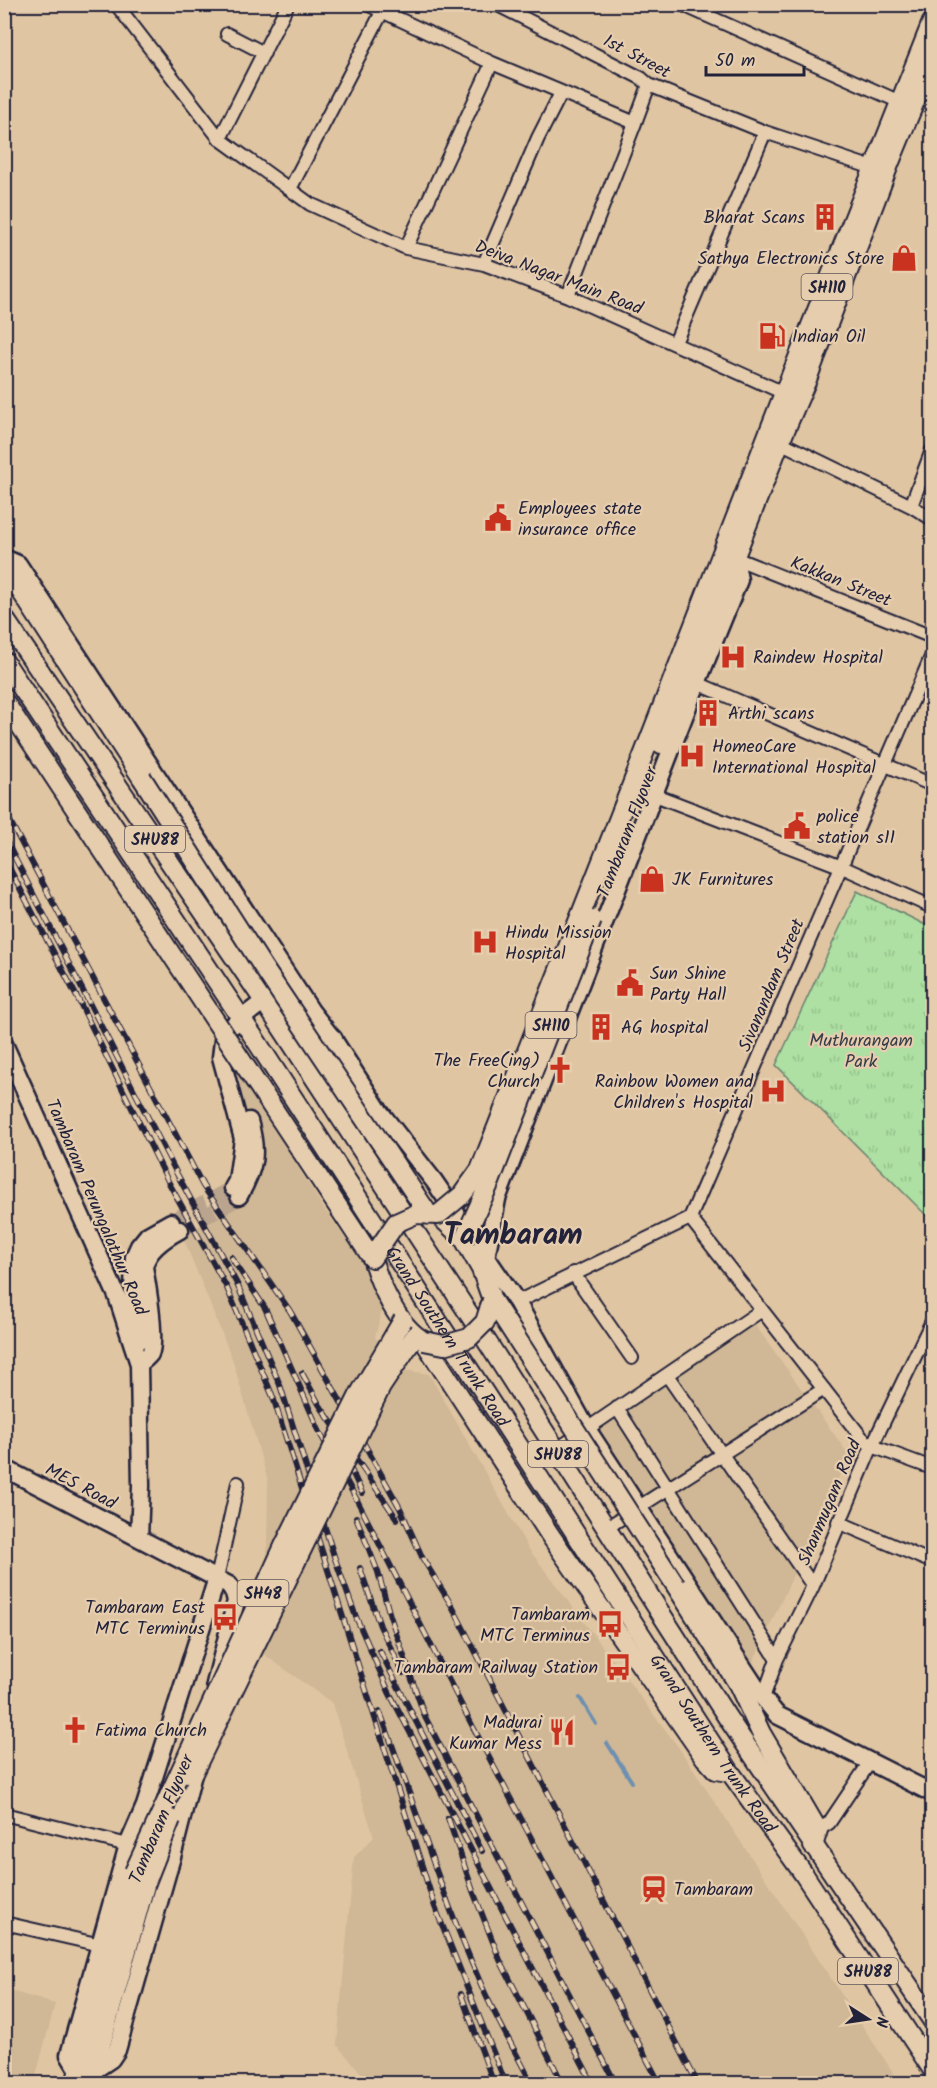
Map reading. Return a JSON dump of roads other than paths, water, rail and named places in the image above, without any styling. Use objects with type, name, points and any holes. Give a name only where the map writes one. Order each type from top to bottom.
[{"type":"main road","name":"SH110","points":[[725,564],[806,382],[881,170],[900,102],[933,22]]},
{"type":"main road","name":"SH110","points":[[725,564],[784,393],[881,170],[931,69]]},
{"type":"main road","name":"Tambaram Flyover","points":[[433,1215],[462,1195],[480,1170],[725,564]]},
{"type":"main road","name":"Tambaram Flyover","points":[[464,1239],[490,1182],[725,564]]},
{"type":"main road","points":[[4,565],[263,967],[433,1215],[464,1239],[480,1269],[492,1299],[738,1684],[816,1838]]},
{"type":"main road","name":"Grand Southern Trunk Road","points":[[4,618],[264,1001],[721,1707],[816,1838],[933,2020]]},
{"type":"main road","name":"Grand Southern Trunk Road","points":[[4,661],[241,1017],[730,1772],[804,1873],[933,2069]]},
{"type":"main road","points":[[4,701],[372,1258],[377,1276],[389,1301],[419,1339],[550,1535],[705,1758],[716,1770],[730,1772]]},
{"type":"main road","points":[[304,1062],[333,1038]]},
{"type":"main road","points":[[372,1258],[396,1224],[417,1214],[433,1215]]},
{"type":"main road","points":[[419,1339],[444,1346],[469,1338],[485,1322],[492,1299]]},
{"type":"main road","name":"Tambaram Flyover","points":[[99,2025],[134,1872],[284,1546],[360,1393],[403,1320]]},
{"type":"main road","name":"Tambaram Flyover","points":[[84,2078],[145,1885],[175,1810],[381,1387],[419,1339]]},
{"type":"street","name":"Deiva Nagar Main Road","points":[[116,4],[220,139],[310,204],[406,248],[484,264],[568,296],[784,393]]},
{"type":"street","points":[[220,139],[288,4]]},
{"type":"street","points":[[367,4],[492,63],[635,123]]},
{"type":"street","name":"1st Street","points":[[496,4],[641,78],[649,85],[765,132],[881,170]]},
{"type":"street","points":[[681,4],[900,102]]},
{"type":"street","points":[[926,4],[933,7]]},
{"type":"street","points":[[290,189],[382,12]]},
{"type":"street","points":[[227,34],[264,53]]},
{"type":"street","points":[[406,248],[492,63]]},
{"type":"street","points":[[568,296],[649,85]]},
{"type":"street","points":[[484,264],[538,138],[561,93]]},
{"type":"street","points":[[675,343],[765,132]]},
{"type":"street","points":[[780,442],[933,519]]},
{"type":"street","points":[[911,506],[933,450]]},
{"type":"street","points":[[4,558],[18,564],[311,1011],[333,1038],[380,1112],[434,1181],[517,1302],[587,1429],[763,1698],[777,1715],[933,1794]]},
{"type":"street","points":[[486,1258],[497,1199],[739,580],[725,564]]},
{"type":"street","name":"Kakkan Street","points":[[725,564],[933,637]]},
{"type":"street","name":"Sivanandam Street","points":[[690,1218],[933,655]]},
{"type":"street","points":[[697,683],[933,785]]},
{"type":"street","points":[[655,795],[842,867],[933,907]]},
{"type":"street","points":[[255,1039],[234,1058],[232,1064],[255,1146],[253,1169],[235,1193],[243,1139],[221,1057],[224,1032],[264,1001]]},
{"type":"street","name":"Tambaram Perungalathur Road","points":[[4,1044],[117,1296],[137,1357],[141,1486],[139,1538]]},
{"type":"street","points":[[517,1302],[690,1218],[862,1438],[872,1446],[933,1468]]},
{"type":"street","points":[[137,1357],[139,1338],[134,1292],[134,1257],[148,1235],[175,1226]]},
{"type":"street","points":[[573,1273],[632,1358]]},
{"type":"street","points":[[556,1450],[762,1310]]},
{"type":"street","name":"Shanmugam Road","points":[[763,1698],[777,1659],[813,1586],[838,1522],[872,1446],[927,1346],[933,1321]]},
{"type":"street","points":[[667,1375],[813,1586]]},
{"type":"street","points":[[606,1528],[824,1389]]},
{"type":"street","points":[[618,1408],[777,1659]]},
{"type":"street","name":"MES Road","points":[[4,1468],[139,1538]]},
{"type":"street","points":[[139,1538],[217,1578],[229,1586],[236,1601],[176,1841],[117,2050],[111,2059],[84,2078],[69,2055],[128,1845],[145,1806],[217,1578],[238,1483]]},
{"type":"street","points":[[838,1522],[933,1562]]},
{"type":"street","points":[[816,1838],[829,1823],[870,1762]]},
{"type":"street","points":[[4,1814],[128,1845]]},
{"type":"street","points":[[4,1923],[101,1945]]},
{"type":"waterway","points":[[580,1698],[596,1724]]},
{"type":"waterway","points":[[607,1743],[632,1782]]},
{"type":"tunnel","points":[[171,1222],[233,1188]]},
{"type":"tunnel","points":[[180,1230],[238,1198]]},
{"type":"railway","points":[[4,810],[203,1186],[290,1311],[400,1508],[423,1559],[452,1606],[698,2084]]},
{"type":"railway","points":[[4,837],[177,1174],[237,1284],[280,1385],[334,1556],[356,1617],[389,1692],[593,2084]]},
{"type":"railway","points":[[4,858],[78,999],[169,1183],[227,1288],[273,1397],[435,1907],[506,2084]]},
{"type":"railway","points":[[231,1257],[265,1308],[321,1435],[660,2084]]},
{"type":"railway","points":[[302,1373],[319,1404],[397,1519]]},
{"type":"railway","points":[[339,1444],[362,1493]]},
{"type":"railway","points":[[356,1517],[378,1572],[390,1616],[425,1717],[616,2084]]},
{"type":"railway","points":[[360,1568],[380,1626],[403,1673]]},
{"type":"railway","points":[[380,1651],[482,1851]]},
{"type":"railway","points":[[380,1712],[466,1949],[492,2008],[532,2084]]},
{"type":"railway","points":[[448,1818],[500,1960],[563,2084]]},
{"type":"railway","points":[[461,1994],[494,2084]]},
{"type":"place","name":"Bharat Scans","points":[[825,217]]},
{"type":"place","name":"Sathya Electronics Store","points":[[904,258]]},
{"type":"place","name":"Indian Oil","points":[[772,336]]},
{"type":"place","name":"Employees state insurance office","points":[[498,518]]},
{"type":"place","name":"Raindew Hospital","points":[[733,657]]},
{"type":"place","name":"Arthi scans","points":[[708,713]]},
{"type":"place","name":"HomeoCare International Hospital","points":[[692,756]]},
{"type":"place","name":"police station s11","points":[[797,826]]},
{"type":"place","name":"JK Furnitures","points":[[652,879]]},
{"type":"place","name":"Hindu Mission Hospital","points":[[485,942]]},
{"type":"place","name":"Sun Shine Party Hall","points":[[630,983]]},
{"type":"place","name":"AG hospital","points":[[601,1027]]},
{"type":"place","name":"The Free(ing) Church","points":[[560,1070]]},
{"type":"place","name":"Rainbow Women and Children's Hospital","points":[[773,1091]]},
{"type":"place","name":"Tambaram East MTC Terminus","points":[[225,1617]]},
{"type":"place","name":"Tambaram MTC Terminus","points":[[610,1624]]},
{"type":"place","name":"Tambaram Railway Station","points":[[618,1667]]},
{"type":"place","name":"Fatima Church","points":[[75,1730]]},
{"type":"place","name":"Madurai Kumar Mess","points":[[562,1732]]},
{"type":"place","name":"Tambaram","points":[[654,1889]]},
{"type":"district","name":"Tambaram","points":[[513,1234]]},
{"type":"park label","name":"Muthurangam Park","points":[[861,1050]]}]
